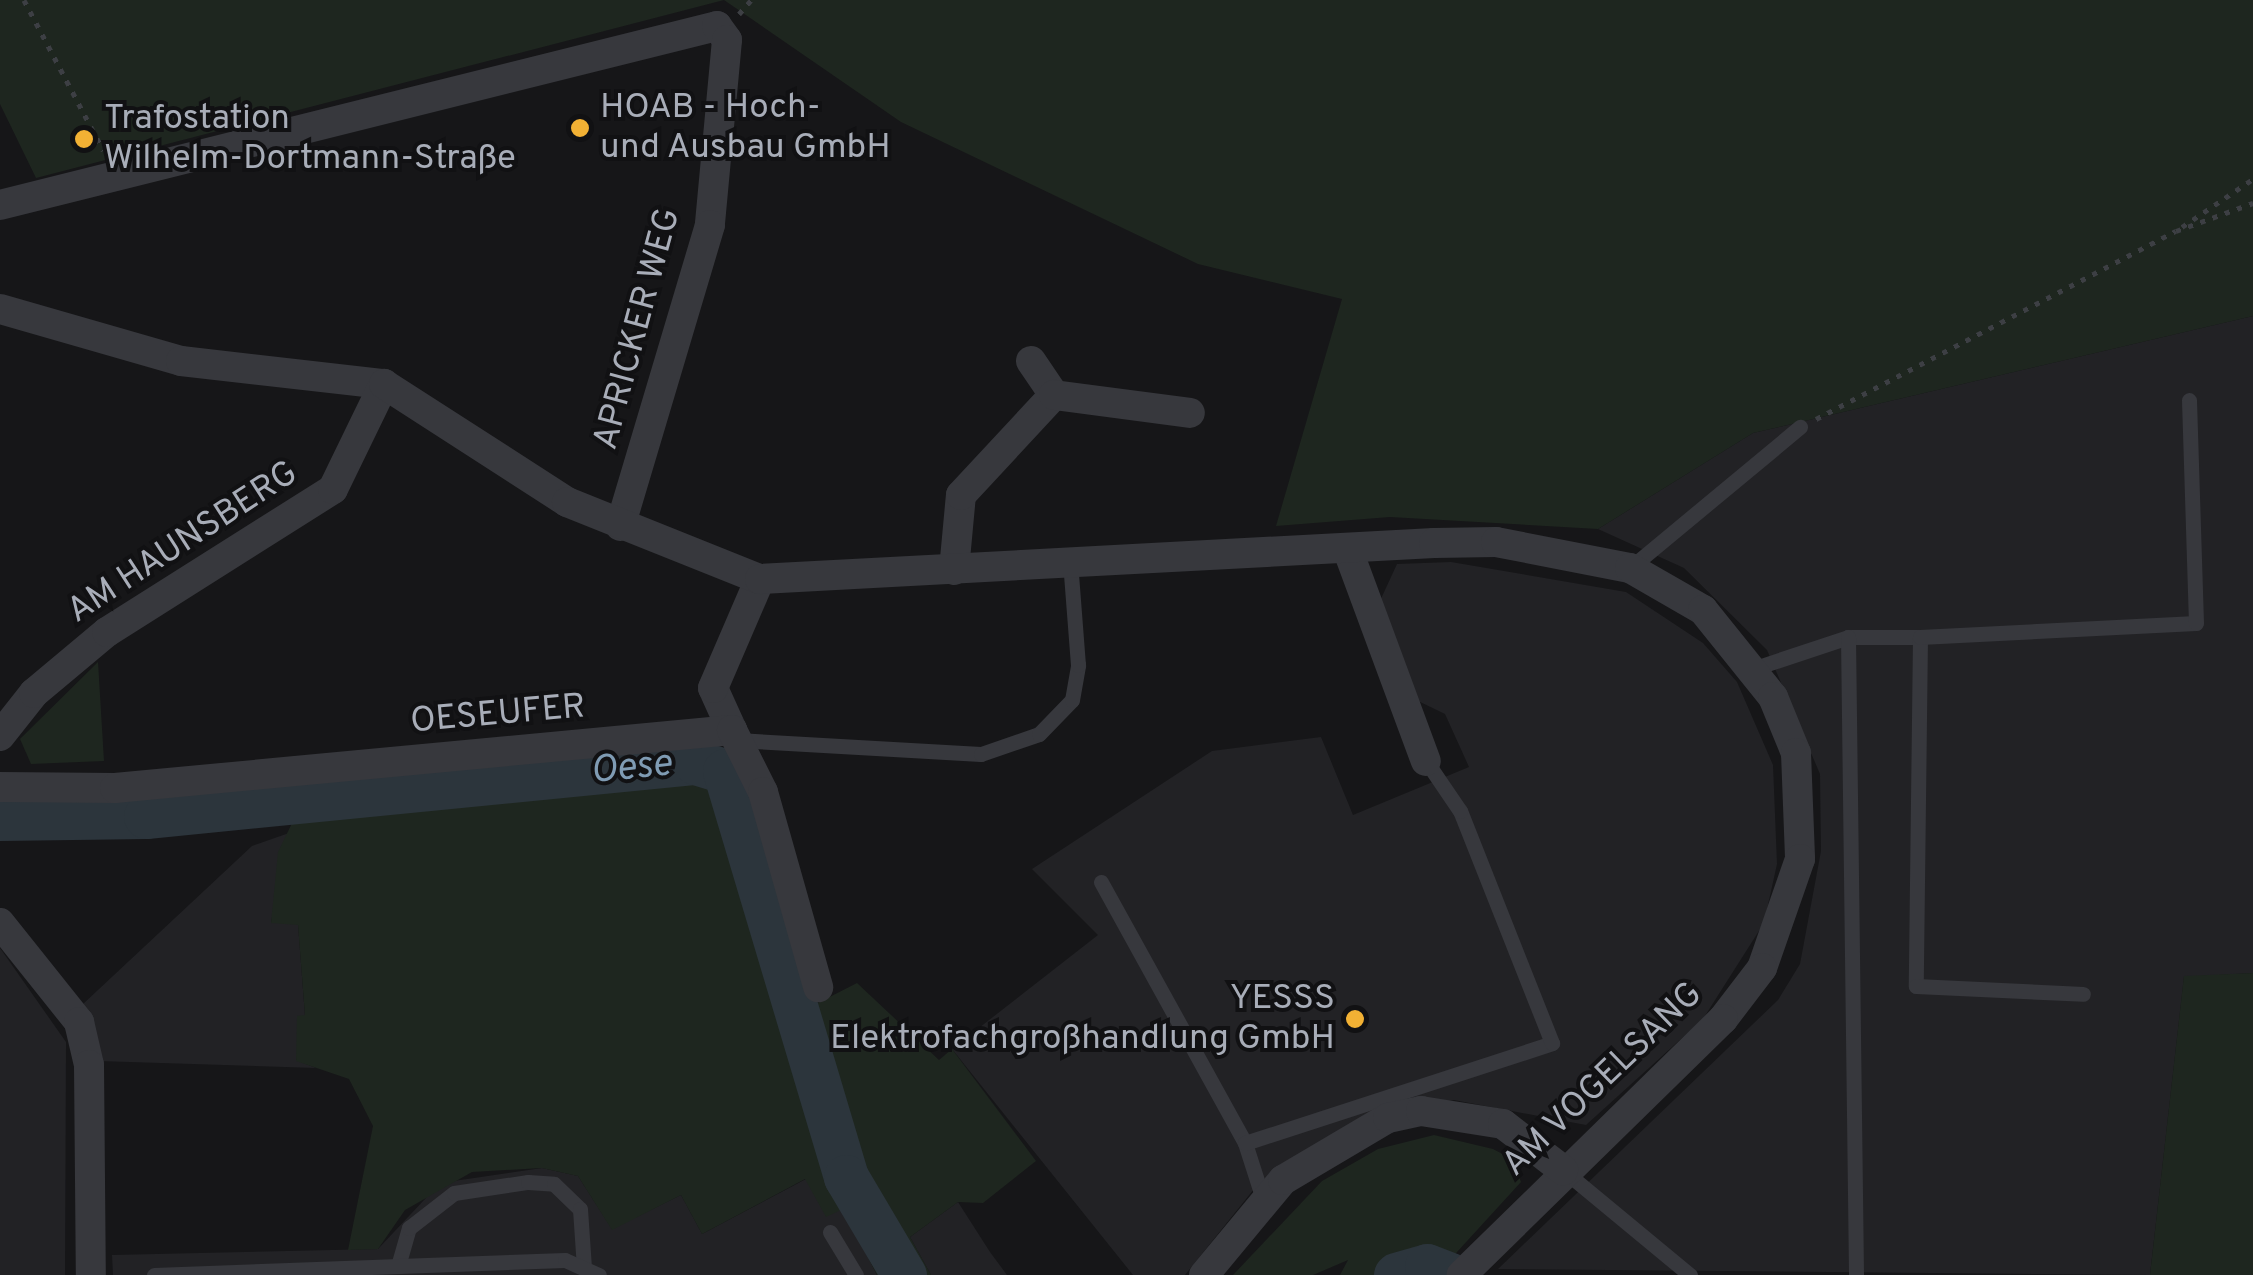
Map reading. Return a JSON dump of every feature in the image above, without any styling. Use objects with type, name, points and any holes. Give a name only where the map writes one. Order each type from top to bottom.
[{"type":"street","name":"APRICKER WEG","points":[[116,175],[708,24],[724,31],[710,225],[620,526]]},
{"type":"street","points":[[0,205],[116,175]]},
{"type":"street","points":[[0,309],[181,361],[384,384],[518,475],[620,526],[760,579],[713,688],[774,829],[818,987]]},
{"type":"street","points":[[1031,361],[1054,396],[1190,413]]},
{"type":"street","name":"AM HAUNSBERG","points":[[0,736],[34,692],[107,632],[333,490],[384,384]]},
{"type":"street","points":[[954,570],[961,496],[1054,396]]},
{"type":"street","name":"AM VOGELSANG","points":[[760,579],[1496,542],[1630,568],[1703,610],[1755,668],[1796,754],[1800,858],[1786,914],[1762,968],[1723,1019],[1563,1170],[1470,1266]]},
{"type":"street","points":[[1346,548],[1426,761]]},
{"type":"street","name":"OESEUFER","points":[[0,787],[115,788],[735,735]]},
{"type":"street","points":[[0,923],[79,1022],[88,1065],[91,1275]]},
{"type":"street","points":[[1204,1275],[1264,1199],[1320,1153],[1421,1111],[1502,1124],[1563,1170]]},
{"type":"lane","points":[[1755,668],[1848,637],[2196,623],[2189,400]]},
{"type":"lane","points":[[1630,568],[1800,427]]},
{"type":"lane","points":[[735,735],[980,754],[1040,734],[1072,700],[1078,665],[1070,562]]},
{"type":"lane","points":[[1920,636],[1916,986],[2083,994]]},
{"type":"lane","points":[[1848,637],[1856,1275]]},
{"type":"lane","points":[[1245,1142],[1552,1042],[1460,810],[1426,761]]},
{"type":"lane","points":[[1101,882],[1245,1142],[1264,1199]]},
{"type":"lane","points":[[1563,1170],[1690,1275]]},
{"type":"lane","points":[[398,1266],[409,1228],[454,1192],[528,1182],[554,1184],[580,1209],[592,1271]]},
{"type":"lane","points":[[830,1232],[856,1275]]},
{"type":"lane","points":[[154,1275],[565,1260],[592,1271]]},
{"type":"path","points":[[24,0],[116,175]]},
{"type":"path","points":[[2176,232],[2253,179]]},
{"type":"path","points":[[1800,427],[2176,232],[2253,202]]},
{"type":"shaded area","points":[[0,0],[724,0],[36,178],[0,104]]},
{"type":"shaded area","points":[[724,0],[2253,0],[2253,316],[1753,433],[1598,529],[1390,517],[1276,526],[1342,299],[1198,264],[901,122]]},
{"type":"shaded area","points":[[2253,316],[2253,973],[2184,977],[2150,1275],[1498,1269],[1778,1000],[1800,964],[1821,851],[1820,774],[1767,650],[1684,568],[1598,529],[1753,433]]},
{"type":"shaded area","points":[[1451,562],[1626,592],[1703,643],[1737,682],[1773,765],[1777,864],[1764,923],[1703,1019],[1586,1125],[1454,1100],[1367,1114],[1254,1189],[1185,1275],[1133,1275],[952,1049],[1098,935],[1032,869],[1212,751],[1321,737],[1353,815],[1469,767],[1445,714],[1414,699],[1379,603],[1397,564]]},
{"type":"shaded area","points":[[98,662],[104,761],[31,764],[20,739]]},
{"type":"shaded area","points":[[708,779],[746,852],[810,1112],[886,1275],[877,1275],[843,1209],[826,1217],[805,1179],[702,1234],[681,1195],[612,1230],[578,1176],[542,1168],[472,1172],[405,1210],[378,1249],[348,1250],[373,1126],[349,1079],[296,1061],[297,1016],[305,1015],[298,925],[271,923],[278,852],[295,817]]},
{"type":"shaded area","points":[[289,833],[271,922],[298,924],[305,1016],[296,1060],[316,1068],[98,1061],[83,1004],[252,846]]},
{"type":"shaded area","points":[[0,948],[66,1042],[65,1275],[0,1275]]},
{"type":"shaded area","points":[[2253,973],[2253,1275],[2150,1275],[2184,976]]},
{"type":"shaded area","points":[[857,983],[939,1060],[952,1049],[1036,1161],[983,1203],[958,1202],[910,1237],[931,1275],[917,1275],[868,1185],[812,1006]]},
{"type":"shaded area","points":[[1434,1135],[1493,1149],[1512,1159],[1521,1182],[1436,1275],[1340,1275],[1348,1260],[1313,1275],[1233,1275],[1322,1181],[1378,1149]]},
{"type":"shaded area","points":[[542,1168],[578,1176],[612,1229],[681,1195],[702,1234],[806,1179],[843,1208],[877,1275],[113,1275],[112,1255],[378,1249],[440,1183]]},
{"type":"shaded area","points":[[958,1202],[1007,1275],[931,1275],[910,1237]]},
{"type":"waterway","name":"Oese","points":[[0,818],[146,816],[695,762],[725,771],[846,1177],[904,1275]]},
{"type":"waterway","name":"Oese","points":[[1396,1275],[1427,1266],[1450,1275]]},
{"type":"place","name":"HOAB - Hoch- und Ausbau GmbH","points":[[580,128]]},
{"type":"place","name":"Trafostation Wilhelm-Dortmann-Straße","points":[[84,139]]},
{"type":"place","name":"YESSS Elektrofachgroßhandlung GmbH","points":[[1355,1019]]}]
